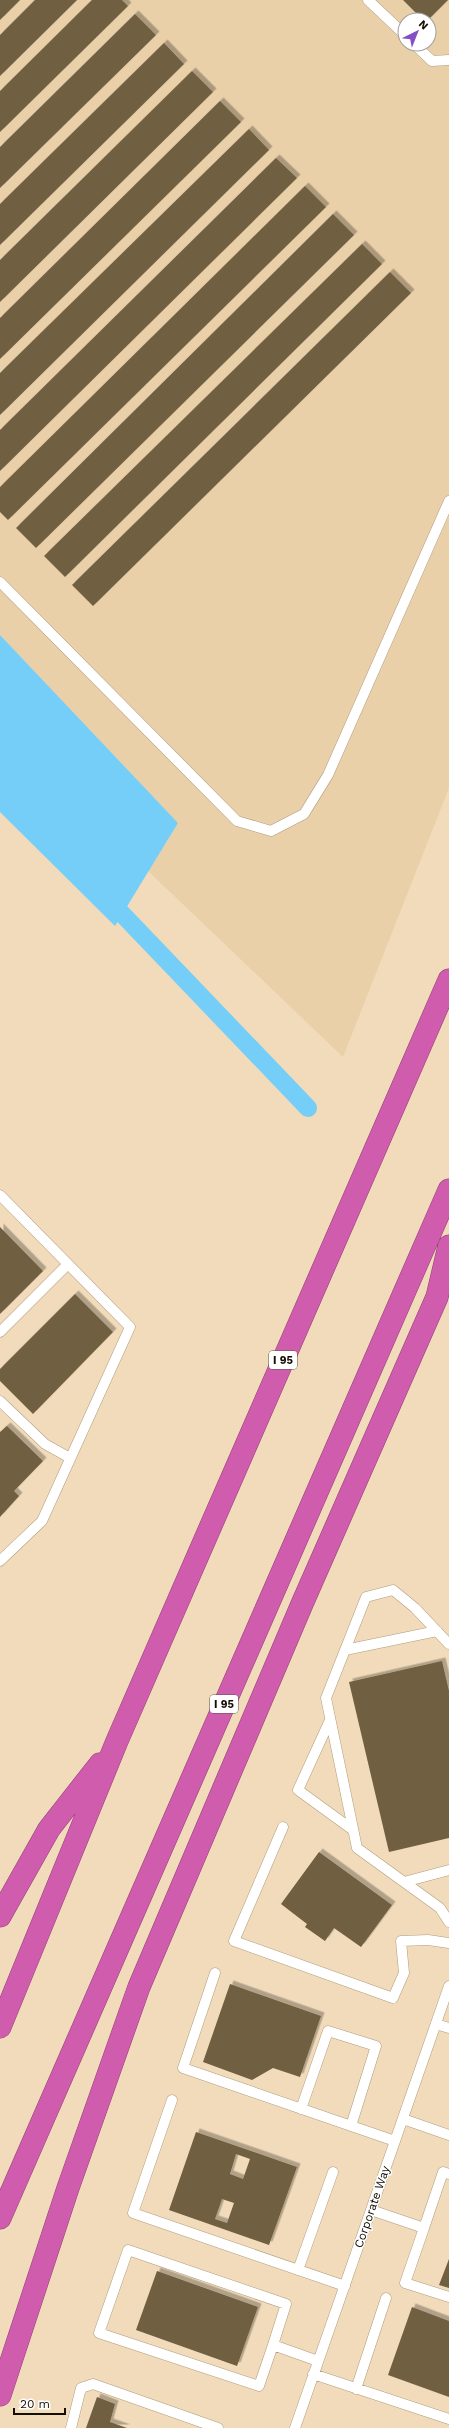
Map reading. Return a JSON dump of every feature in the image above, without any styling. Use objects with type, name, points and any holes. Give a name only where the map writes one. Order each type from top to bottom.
[{"type":"highway","name":"I 95","points":[[0,2027],[117,1741],[449,980]]},
{"type":"highway","name":"I 95","points":[[0,2218],[449,1190]]},
{"type":"highway","points":[[0,2395],[68,2188],[139,1987],[305,1597],[437,1297],[449,1246]]},
{"type":"highway","points":[[0,1916],[50,1829],[117,1741]]},
{"type":"lane","points":[[368,0],[397,27]]},
{"type":"lane","points":[[422,52],[432,61],[449,60]]},
{"type":"lane","points":[[0,582],[237,821],[271,831],[304,814],[328,775],[449,501]]},
{"type":"lane","points":[[0,1195],[130,1327],[42,1521],[0,1561]]},
{"type":"lane","points":[[0,1332],[68,1264]]},
{"type":"lane","points":[[0,1401],[45,1444],[70,1458]]},
{"type":"lane","points":[[449,1644],[415,1608],[393,1590],[366,1597],[326,1698],[357,1848],[440,1908],[449,1922]]},
{"type":"lane","points":[[345,1650],[437,1631]]},
{"type":"lane","points":[[330,1720],[298,1790],[353,1830]]},
{"type":"lane","points":[[283,1827],[234,1942],[393,1998],[404,1973],[401,1941],[428,1940],[449,1943]]},
{"type":"lane","points":[[404,1882],[449,1870]]},
{"type":"lane","points":[[215,1973],[183,2068],[395,2141]]},
{"type":"lane","name":"Corporate Way","points":[[295,2428],[448,1990]]},
{"type":"lane","points":[[436,2024],[449,2028]]},
{"type":"lane","points":[[301,2109],[328,2031],[376,2046],[351,2126]]},
{"type":"lane","points":[[172,2100],[133,2213],[345,2286]]},
{"type":"lane","points":[[403,2119],[449,2135]]},
{"type":"lane","points":[[298,2270],[333,2172]]},
{"type":"lane","points":[[446,2173],[424,2228],[405,2283],[449,2298]]},
{"type":"lane","points":[[371,2210],[424,2228]]},
{"type":"lane","points":[[128,2250],[286,2304],[273,2345],[259,2386],[99,2333],[128,2250]]},
{"type":"lane","points":[[356,2389],[386,2298]]},
{"type":"lane","points":[[273,2345],[318,2361]]},
{"type":"lane","points":[[314,2374],[449,2419]]},
{"type":"lane","points":[[71,2428],[81,2388],[93,2384],[218,2428]]},
{"type":"shaded area","points":[[0,0],[449,0],[449,788],[343,1057],[148,871],[178,823],[0,635]]},
{"type":"water","points":[[0,635],[178,823],[115,926],[0,812]]},
{"type":"building","points":[[0,0],[20,0],[0,20]]},
{"type":"building","points":[[35,0],[77,0],[0,76],[0,35]]},
{"type":"building","points":[[92,0],[122,0],[128,6],[0,132],[0,91]]},
{"type":"building","points":[[403,0],[448,0],[436,12],[415,12]]},
{"type":"building","points":[[135,14],[156,35],[0,188],[0,147]]},
{"type":"building","points":[[164,43],[184,64],[0,245],[0,204]]},
{"type":"building","points":[[192,71],[213,92],[0,302],[0,260]]},
{"type":"building","points":[[220,101],[241,122],[0,359],[0,318]]},
{"type":"building","points":[[249,129],[269,150],[0,415],[0,373]]},
{"type":"building","points":[[276,158],[297,178],[0,471],[0,430]]},
{"type":"building","points":[[305,186],[326,207],[8,520],[0,512],[0,487]]},
{"type":"building","points":[[333,214],[354,235],[36,548],[16,528]]},
{"type":"building","points":[[362,244],[382,264],[65,577],[44,556]]},
{"type":"building","points":[[390,272],[411,293],[93,606],[72,585]]},
{"type":"building","points":[[0,1227],[43,1271],[0,1314]]},
{"type":"building","points":[[75,1294],[113,1332],[33,1414],[0,1381],[0,1369]]},
{"type":"building","points":[[7,1426],[43,1461],[14,1491],[19,1496],[0,1517],[0,1432]]},
{"type":"building","points":[[442,1661],[449,1691],[449,1838],[389,1852],[349,1682]]},
{"type":"building","points":[[319,1852],[392,1905],[361,1947],[334,1928],[325,1941],[305,1927],[307,1924],[281,1904]]},
{"type":"building","points":[[230,1984],[321,2016],[300,2077],[273,2068],[252,2080],[203,2062]]},
{"type":"building","points":[[196,2132],[297,2167],[269,2245],[169,2210]],"holes":[[[236,2154],[250,2159],[243,2179],[230,2174]],[[222,2199],[234,2203],[227,2223],[215,2219]]]},
{"type":"building","points":[[449,2259],[449,2288],[439,2285]]},
{"type":"building","points":[[157,2271],[258,2307],[237,2366],[136,2330]]},
{"type":"building","points":[[412,2307],[449,2321],[449,2397],[388,2375]]},
{"type":"building","points":[[97,2397],[115,2404],[110,2422],[127,2428],[86,2428]]},
{"type":"waterway","points":[[105,896],[308,1108]]}]
